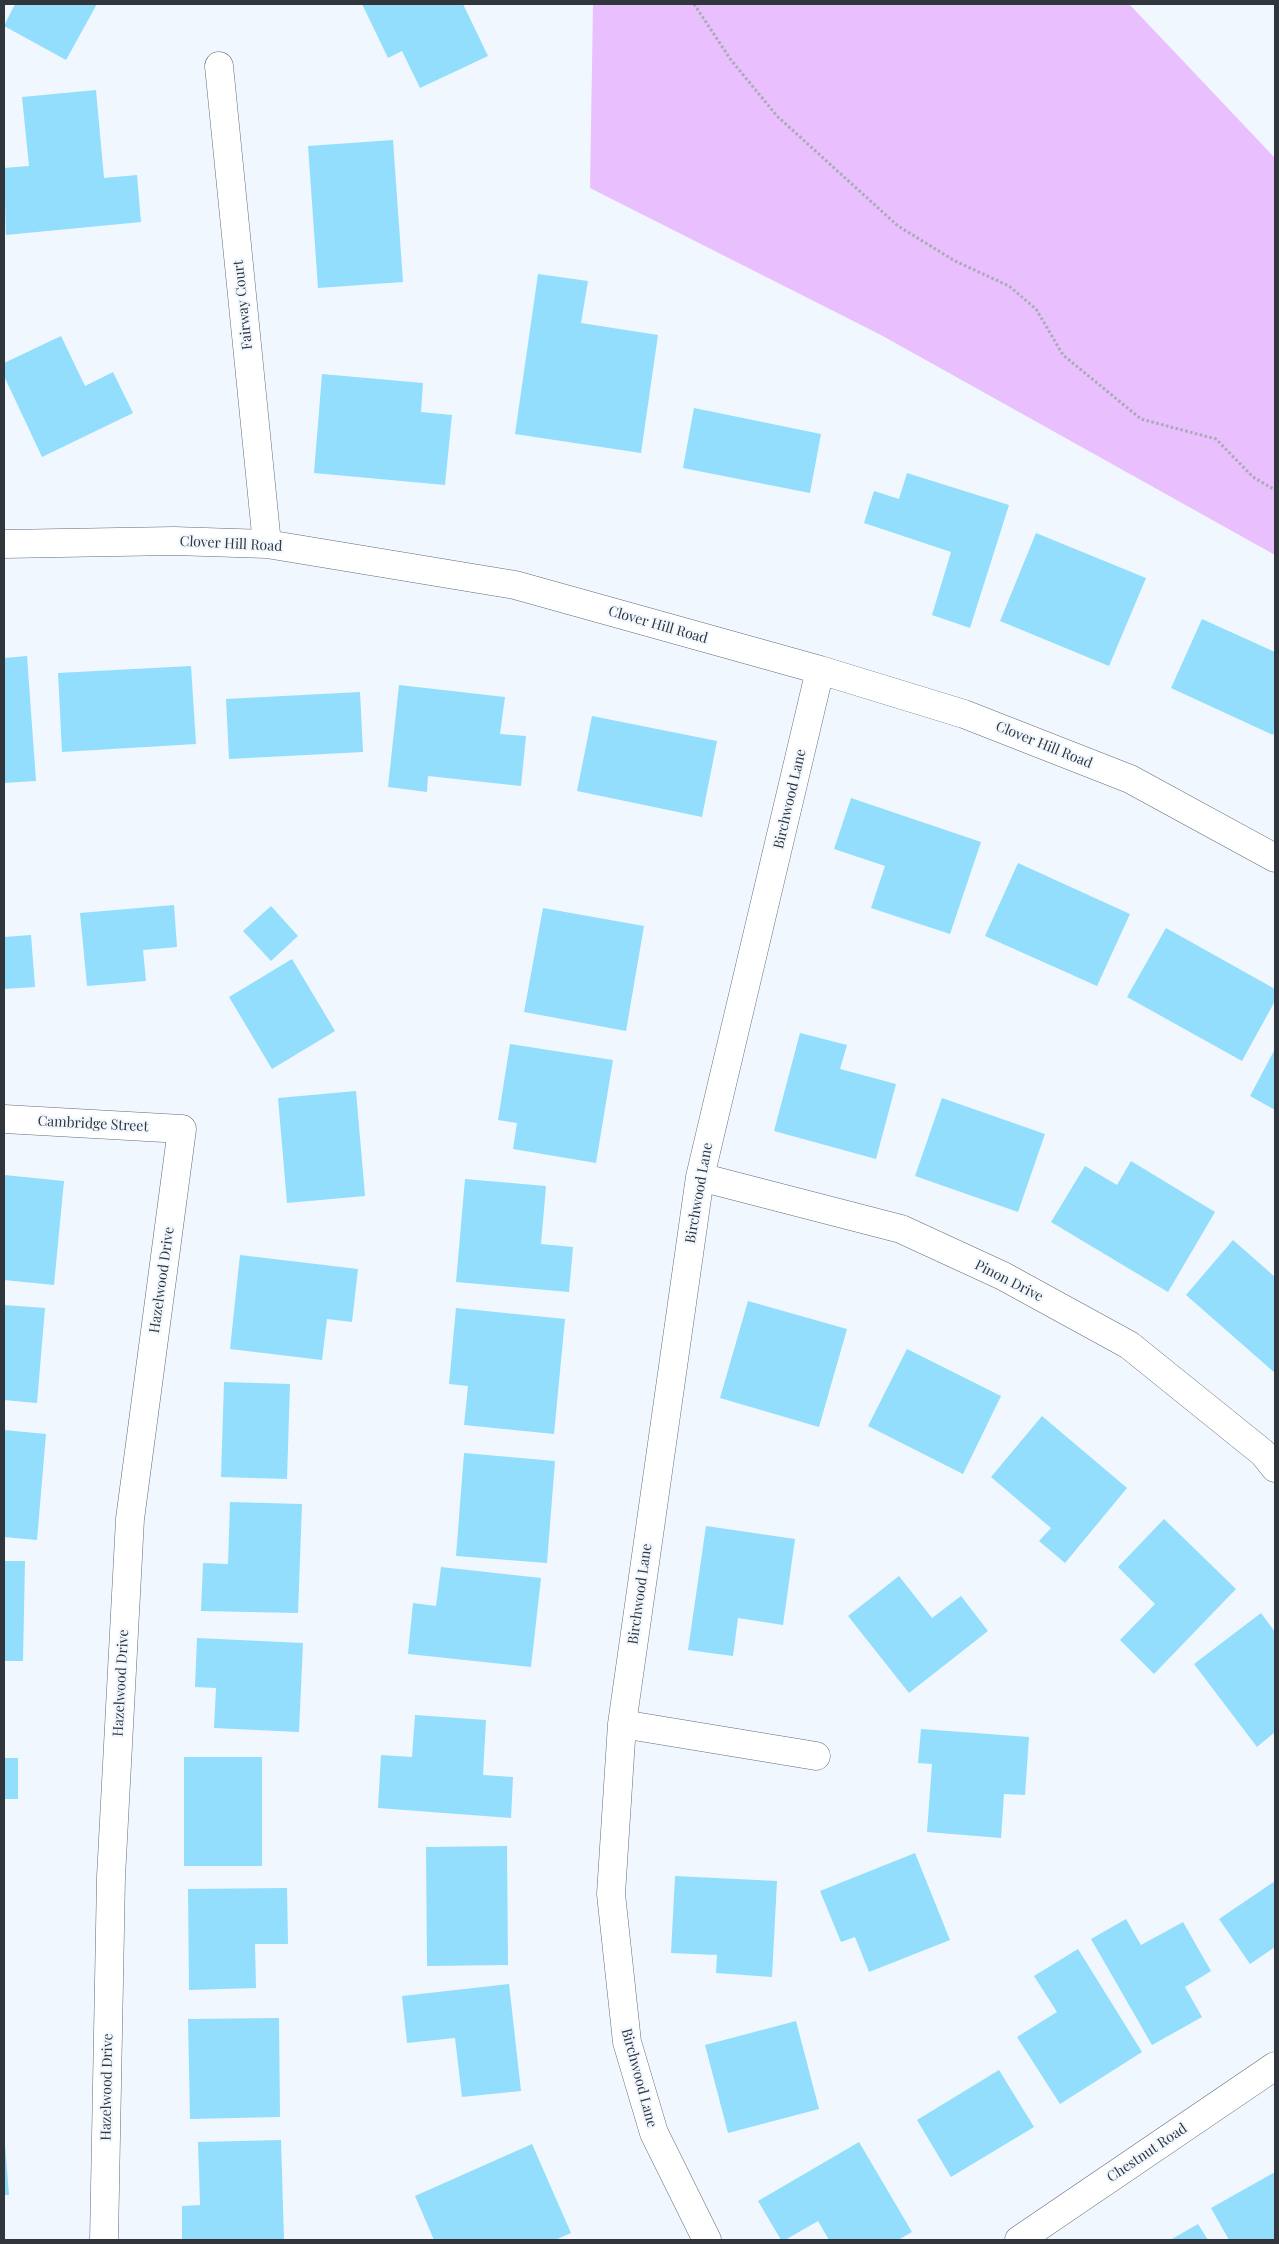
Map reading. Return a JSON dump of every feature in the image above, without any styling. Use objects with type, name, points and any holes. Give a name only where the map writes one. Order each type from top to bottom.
[{"type":"street","name":"Fairway Court","points":[[219,66],[267,544]]},
{"type":"street","name":"Clover Hill Road","points":[[4,544],[174,541],[267,544],[515,585],[820,670],[964,714],[1130,779],[1275,858]]},
{"type":"street","name":"Birchwood Lane","points":[[707,2240],[654,2133],[627,2042],[611,1894],[622,1724],[700,1177],[820,670]]},
{"type":"street","name":"Cambridge Street","points":[[4,1119],[182,1129]]},
{"type":"street","name":"Hazelwood Drive","points":[[104,2240],[111,1877],[130,1519],[182,1129]]},
{"type":"street","name":"Pinon Drive","points":[[700,1177],[900,1229],[1004,1276],[1128,1345],[1263,1453],[1275,1468]]},
{"type":"street","points":[[622,1724],[816,1756]]},
{"type":"street","name":"Chestnut Road","points":[[1019,2240],[1275,2066]]},
{"type":"path","points":[[694,4],[730,60],[777,116],[898,226],[955,261],[1009,286],[1036,309],[1063,355],[1141,419],[1216,439],[1253,477],[1275,490]]},
{"type":"shaded area","points":[[593,4],[1129,4],[1275,158],[1275,555],[881,335],[590,188]]},
{"type":"building","points":[[15,4],[97,4],[66,60],[4,26]]},
{"type":"building","points":[[362,4],[463,4],[488,56],[420,88],[402,51],[388,58]]},
{"type":"building","points":[[96,90],[104,178],[137,175],[141,222],[6,235],[4,168],[29,166],[22,97]]},
{"type":"building","points":[[393,140],[403,282],[318,288],[308,146]]},
{"type":"building","points":[[538,274],[588,281],[581,323],[658,335],[641,453],[515,434]]},
{"type":"building","points":[[61,336],[85,386],[113,372],[133,413],[42,457],[4,376],[4,363]]},
{"type":"building","points":[[322,374],[423,383],[421,412],[452,415],[445,485],[314,473]]},
{"type":"building","points":[[694,408],[821,434],[810,493],[683,468]]},
{"type":"building","points":[[907,473],[1009,505],[970,628],[932,615],[951,552],[864,523],[874,491],[899,499]]},
{"type":"building","points":[[1036,533],[1146,578],[1109,666],[1000,621]]},
{"type":"building","points":[[1202,619],[1275,652],[1275,729],[1273,735],[1171,688]]},
{"type":"building","points":[[27,656],[36,781],[4,783],[4,658]]},
{"type":"building","points":[[191,666],[196,744],[62,752],[58,673]]},
{"type":"building","points":[[399,685],[505,697],[500,734],[526,736],[521,786],[428,776],[427,792],[388,787]]},
{"type":"building","points":[[360,692],[363,752],[229,759],[226,699]]},
{"type":"building","points":[[592,716],[717,741],[702,817],[577,791]]},
{"type":"building","points":[[851,798],[981,842],[950,934],[871,908],[885,866],[834,849]]},
{"type":"building","points":[[1018,863],[1130,914],[1097,986],[985,936]]},
{"type":"building","points":[[174,905],[177,947],[143,950],[146,981],[87,986],[80,913]]},
{"type":"building","points":[[271,906],[298,936],[271,961],[243,931]]},
{"type":"building","points":[[543,908],[644,926],[626,1031],[524,1012]]},
{"type":"building","points":[[1166,928],[1275,989],[1275,1001],[1242,1061],[1127,997]]},
{"type":"building","points":[[31,935],[35,987],[4,989],[4,937]]},
{"type":"building","points":[[292,959],[335,1031],[272,1069],[229,997]]},
{"type":"building","points":[[800,1033],[847,1045],[840,1069],[896,1084],[876,1159],[774,1131]]},
{"type":"building","points":[[510,1044],[613,1060],[596,1163],[513,1149],[517,1123],[498,1120]]},
{"type":"building","points":[[1275,1049],[1275,1110],[1250,1096]]},
{"type":"building","points":[[356,1091],[365,1196],[287,1203],[278,1098]]},
{"type":"building","points":[[942,1098],[1045,1134],[1018,1212],[915,1176]]},
{"type":"building","points":[[1131,1161],[1215,1212],[1168,1292],[1051,1222],[1085,1166],[1117,1185]]},
{"type":"building","points":[[4,1175],[64,1181],[54,1285],[4,1280]]},
{"type":"building","points":[[465,1179],[546,1186],[541,1244],[573,1247],[569,1292],[456,1282]]},
{"type":"building","points":[[1233,1240],[1275,1277],[1275,1373],[1186,1295]]},
{"type":"building","points":[[240,1255],[358,1269],[352,1322],[327,1319],[322,1360],[230,1349]]},
{"type":"building","points":[[748,1301],[847,1329],[819,1427],[720,1398]]},
{"type":"building","points":[[4,1305],[45,1308],[37,1403],[4,1400]]},
{"type":"building","points":[[456,1308],[565,1319],[554,1434],[464,1425],[468,1386],[449,1384]]},
{"type":"building","points":[[907,1349],[1001,1396],[963,1474],[868,1426]]},
{"type":"building","points":[[224,1382],[290,1384],[287,1479],[221,1477]]},
{"type":"building","points":[[1042,1416],[1127,1488],[1065,1563],[1039,1541],[1051,1528],[991,1477]]},
{"type":"building","points":[[4,1430],[46,1434],[37,1540],[4,1537]]},
{"type":"building","points":[[464,1453],[555,1461],[547,1563],[456,1556]]},
{"type":"building","points":[[230,1502],[302,1504],[298,1613],[201,1611],[203,1563],[228,1564]]},
{"type":"building","points":[[1164,1519],[1236,1589],[1154,1674],[1120,1640],[1155,1604],[1118,1567]]},
{"type":"building","points":[[706,1526],[795,1539],[783,1625],[738,1618],[733,1656],[688,1650]]},
{"type":"building","points":[[4,1561],[25,1561],[23,1661],[4,1661]]},
{"type":"building","points":[[441,1567],[541,1578],[531,1667],[408,1654],[413,1603],[436,1606]]},
{"type":"building","points":[[899,1576],[932,1618],[961,1596],[988,1631],[909,1693],[848,1616]]},
{"type":"building","points":[[1261,1613],[1275,1632],[1275,1732],[1257,1747],[1194,1664]]},
{"type":"building","points":[[197,1638],[303,1643],[299,1732],[214,1728],[216,1688],[195,1687]]},
{"type":"building","points":[[415,1715],[486,1720],[483,1775],[513,1777],[511,1818],[378,1808],[381,1755],[412,1757]]},
{"type":"building","points":[[921,1729],[1029,1737],[1025,1795],[1004,1794],[1001,1838],[927,1832],[932,1764],[918,1763]]},
{"type":"building","points":[[184,1757],[262,1757],[262,1866],[184,1866]]},
{"type":"building","points":[[4,1758],[18,1758],[18,1799],[4,1799]]},
{"type":"building","points":[[507,1846],[508,1965],[427,1966],[426,1847]]},
{"type":"building","points":[[915,1853],[950,1940],[869,1972],[855,1937],[841,1942],[820,1891]]},
{"type":"building","points":[[675,1876],[777,1881],[772,1977],[716,1973],[717,1955],[671,1953]]},
{"type":"building","points":[[1275,1881],[1275,1947],[1250,1964],[1219,1919]]},
{"type":"building","points":[[287,1888],[288,1944],[255,1944],[256,1988],[189,1990],[188,1889]]},
{"type":"building","points":[[1126,1919],[1141,1945],[1183,1922],[1211,1971],[1185,1987],[1202,2017],[1152,2045],[1091,1939]]},
{"type":"building","points":[[1078,1949],[1142,2052],[1060,2104],[1017,2037],[1057,2012],[1034,1976]]},
{"type":"building","points":[[509,1984],[521,2091],[462,2097],[455,2038],[407,2043],[402,1996]]},
{"type":"building","points":[[279,2018],[280,2117],[190,2119],[188,2019]]},
{"type":"building","points":[[796,2021],[819,2109],[728,2133],[705,2045]]},
{"type":"building","points":[[999,2070],[1034,2127],[951,2177],[917,2120]]},
{"type":"building","points":[[4,2132],[9,2195],[4,2195]]},
{"type":"building","points":[[281,2140],[284,2240],[182,2240],[182,2206],[200,2205],[198,2142]]},
{"type":"building","points":[[859,2142],[912,2232],[898,2240],[829,2240],[818,2221],[785,2240],[781,2240],[758,2201]]},
{"type":"building","points":[[532,2144],[571,2233],[555,2240],[434,2240],[415,2196]]},
{"type":"building","points":[[1275,2172],[1275,2240],[1229,2240],[1211,2208]]},
{"type":"building","points":[[1198,2224],[1208,2240],[1170,2240]]}]
